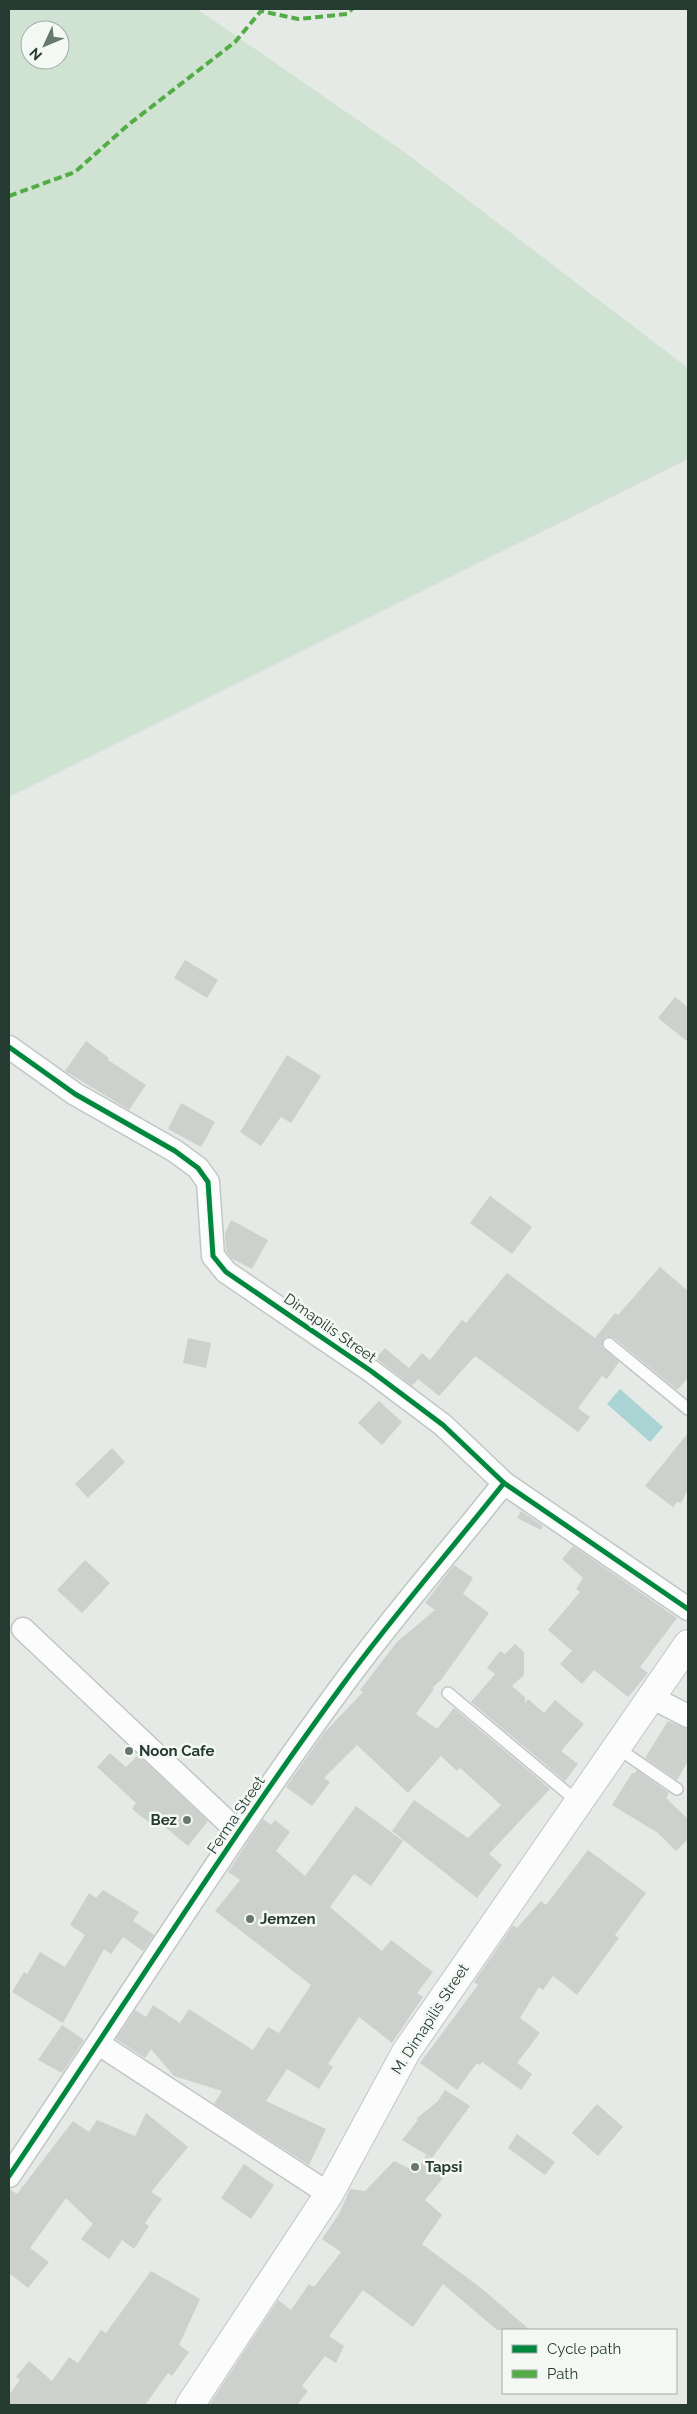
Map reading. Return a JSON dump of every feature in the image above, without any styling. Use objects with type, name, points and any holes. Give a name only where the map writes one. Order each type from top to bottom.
[{"type":"main road","name":"M. Dimapilis Street","points":[[190,2405],[329,2194],[406,2052],[688,1644]]},
{"type":"street","name":"Dimapilis Street","points":[[9,1046],[75,1094],[175,1151],[198,1168],[208,1182],[213,1256],[226,1272],[444,1425],[504,1483],[688,1609]]},
{"type":"street","name":"Ferma Street","points":[[9,2176],[99,2044],[238,1832],[342,1685],[504,1483]]},
{"type":"street","points":[[23,1630],[238,1832]]},
{"type":"street","points":[[651,1697],[688,1716]]},
{"type":"street","points":[[99,2044],[329,2194]]},
{"type":"lane","points":[[609,1344],[688,1410]]},
{"type":"lane","points":[[448,1693],[578,1802]]},
{"type":"lane","points":[[616,1748],[677,1789]]},
{"type":"green space","points":[[9,9],[197,9],[410,156],[688,368],[688,459],[9,797]]},
{"type":"water","points":[[620,1389],[663,1427],[650,1442],[607,1404]]},
{"type":"building","points":[[185,960],[218,980],[207,998],[174,978]]},
{"type":"building","points":[[675,997],[688,1007],[688,1042],[658,1018]]},
{"type":"building","points":[[86,1041],[109,1058],[108,1060],[146,1085],[129,1110],[65,1071]]},
{"type":"building","points":[[287,1055],[321,1076],[291,1123],[281,1117],[261,1146],[240,1132]]},
{"type":"building","points":[[181,1103],[215,1122],[201,1147],[168,1129]]},
{"type":"building","points":[[490,1196],[532,1227],[512,1254],[470,1223]]},
{"type":"building","points":[[231,1220],[268,1240],[252,1269],[231,1258],[226,1251],[225,1233]]},
{"type":"building","points":[[660,1267],[688,1291],[688,1378],[677,1390],[614,1338],[606,1337],[602,1342],[602,1347],[619,1362],[607,1379],[602,1376],[578,1408],[590,1417],[578,1432],[475,1356],[439,1396],[418,1379],[412,1386],[376,1358],[385,1348],[409,1368],[422,1353],[430,1360],[462,1320],[466,1323],[507,1273],[595,1338],[615,1313],[618,1315]]},
{"type":"building","points":[[188,1338],[211,1343],[206,1368],[183,1363]]},
{"type":"building","points":[[379,1401],[402,1422],[382,1445],[358,1423]]},
{"type":"building","points":[[688,1433],[688,1489],[681,1503],[677,1502],[673,1507],[645,1486]]},
{"type":"building","points":[[112,1448],[125,1462],[88,1498],[75,1484]]},
{"type":"building","points":[[521,1511],[543,1526],[541,1530],[517,1518]]},
{"type":"building","points":[[573,1546],[677,1618],[640,1667],[648,1673],[628,1697],[594,1670],[582,1684],[560,1664],[572,1651],[548,1630],[580,1592],[576,1589],[583,1578],[562,1559]]},
{"type":"building","points":[[85,1560],[110,1583],[82,1613],[57,1590]]},
{"type":"building","points":[[454,1565],[473,1578],[463,1594],[489,1613],[441,1680],[432,1688],[434,1689],[416,1714],[437,1729],[454,1708],[550,1789],[489,1854],[502,1865],[477,1898],[392,1831],[414,1800],[468,1838],[501,1805],[460,1768],[457,1771],[441,1756],[408,1793],[357,1745],[324,1778],[330,1782],[312,1806],[286,1787],[324,1733],[363,1692],[360,1690],[397,1642],[435,1610],[425,1603]]},
{"type":"building","points":[[515,1644],[524,1652],[524,1675],[512,1686],[525,1697],[525,1703],[528,1699],[544,1713],[555,1700],[584,1724],[561,1751],[578,1764],[565,1781],[471,1702],[495,1674],[487,1668],[500,1651],[505,1654]]},
{"type":"building","points":[[668,1721],[688,1729],[688,1761],[677,1780],[645,1758]]},
{"type":"building","points":[[110,1753],[126,1767],[138,1755],[208,1821],[188,1846],[159,1822],[155,1827],[132,1809],[136,1803],[97,1767]]},
{"type":"building","points":[[637,1770],[669,1793],[666,1798],[688,1819],[688,1839],[676,1851],[658,1833],[612,1805],[632,1773],[634,1774]]},
{"type":"building","points":[[356,1806],[403,1841],[371,1886],[354,1874],[330,1907],[382,1951],[391,1940],[433,1972],[417,1993],[423,1997],[392,2043],[359,2017],[328,2064],[333,2067],[319,2089],[287,2069],[266,2101],[326,2129],[309,2165],[214,2104],[222,2091],[174,2076],[151,2049],[145,2058],[116,2039],[135,2010],[146,2017],[153,2005],[180,2023],[189,2009],[253,2050],[268,2027],[279,2033],[311,1985],[215,1911],[240,1880],[228,1872],[263,1819],[271,1825],[275,1820],[290,1832],[276,1851],[305,1876]]},
{"type":"building","points":[[588,1850],[646,1893],[615,1935],[619,1938],[577,1995],[553,1976],[543,1990],[539,1987],[520,2018],[540,2033],[517,2063],[532,2074],[521,2090],[482,2062],[480,2065],[477,2063],[457,2090],[420,2063],[478,1985],[474,1982],[513,1925],[517,1928],[541,1901],[546,1905]]},
{"type":"building","points":[[103,1890],[139,1912],[133,1921],[154,1935],[143,1951],[123,1937],[111,1954],[104,1949],[63,2023],[12,1992],[24,1972],[27,1974],[40,1952],[65,1967],[85,1935],[70,1925],[89,1893],[96,1898]]},
{"type":"building","points":[[62,2025],[84,2040],[62,2073],[38,2060]]},
{"type":"building","points":[[445,2090],[470,2106],[432,2158],[402,2140],[418,2120],[416,2119],[438,2101]]},
{"type":"building","points":[[597,2104],[623,2127],[598,2156],[572,2133]]},
{"type":"building","points":[[146,2113],[188,2147],[151,2192],[162,2199],[145,2223],[149,2226],[134,2249],[122,2240],[109,2259],[81,2239],[93,2224],[66,2198],[30,2248],[49,2262],[28,2288],[9,2273],[9,2189],[17,2194],[73,2121],[89,2132],[97,2120],[135,2136]]},
{"type":"building","points":[[517,2134],[555,2162],[545,2175],[508,2148]]},
{"type":"building","points":[[426,2155],[448,2172],[425,2200],[442,2215],[422,2244],[481,2288],[529,2329],[497,2330],[443,2284],[413,2327],[363,2290],[329,2336],[344,2346],[336,2363],[325,2356],[302,2386],[308,2391],[297,2405],[209,2405],[278,2300],[291,2310],[309,2284],[314,2287],[341,2252],[322,2239],[339,2214],[350,2189],[365,2191],[394,2161],[417,2172]]},
{"type":"building","points":[[244,2164],[274,2185],[251,2219],[221,2198]]},
{"type":"building","points":[[151,2271],[200,2299],[179,2345],[189,2352],[172,2376],[168,2373],[145,2405],[9,2405],[9,2395],[20,2380],[16,2377],[29,2361],[52,2381],[69,2357],[78,2363],[101,2330],[106,2333]]},
{"type":"marked path","points":[[9,196],[75,172],[128,125],[235,42],[261,11],[298,19],[347,14],[352,9]]},
{"type":"cycle path","points":[[9,1047],[75,1094],[175,1151],[198,1168],[208,1182],[213,1256],[226,1272],[371,1371],[443,1425],[504,1483],[688,1609]]},
{"type":"cycle path","points":[[9,2176],[255,1808],[298,1747],[380,1635],[504,1483]]},
{"type":"place","name":"Noon Cafe","points":[[129,1751]]},
{"type":"place","name":"Bez","points":[[187,1820]]},
{"type":"place","name":"Jemzen","points":[[250,1919]]},
{"type":"place","name":"Tapsi","points":[[415,2167]]}]
